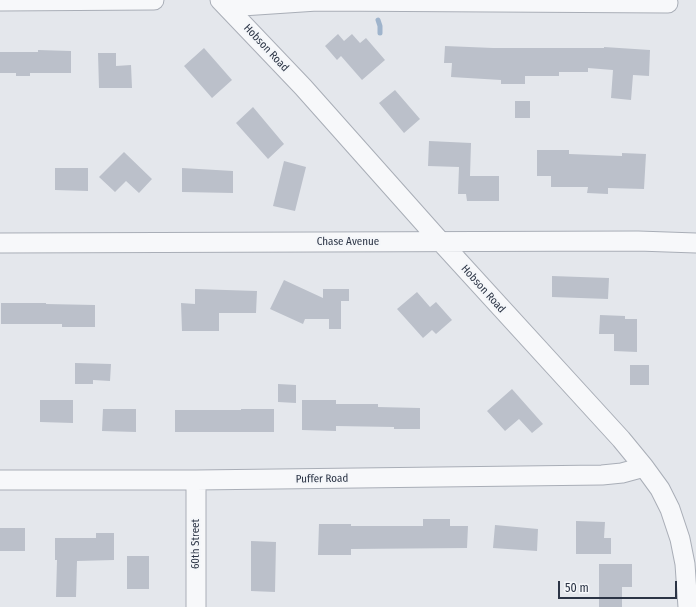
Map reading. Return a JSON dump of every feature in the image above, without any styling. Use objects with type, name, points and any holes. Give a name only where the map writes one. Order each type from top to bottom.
[{"type":"street","points":[[0,1],[154,0]]},
{"type":"street","points":[[224,3],[317,1],[668,3]]},
{"type":"street","name":"Hobson Road","points":[[224,3],[303,87],[644,467],[660,489],[670,509],[680,539],[685,564],[688,607]]},
{"type":"street","name":"Chase Avenue","points":[[0,243],[638,240],[696,243]]},
{"type":"street","name":"Puffer Road","points":[[0,480],[196,480],[602,475],[622,473],[644,467]]},
{"type":"street","name":"60th Street","points":[[196,480],[196,607]]},
{"type":"building","points":[[338,34],[344,41],[352,34],[360,43],[366,38],[385,60],[362,80],[341,56],[337,60],[325,46]]},
{"type":"building","points":[[445,46],[493,48],[604,47],[650,50],[649,76],[633,75],[631,100],[611,98],[613,70],[588,68],[588,72],[559,72],[559,76],[525,76],[525,84],[501,84],[501,80],[451,77],[452,63],[444,63]]},
{"type":"building","points":[[204,48],[232,80],[212,98],[184,66]]},
{"type":"building","points":[[38,50],[71,51],[71,73],[30,73],[30,76],[16,76],[16,73],[0,73],[0,52],[38,52]]},
{"type":"building","points":[[98,53],[116,53],[116,66],[131,65],[132,88],[99,88]]},
{"type":"building","points":[[395,90],[420,119],[404,133],[379,103]]},
{"type":"building","points":[[515,101],[530,101],[530,118],[515,118]]},
{"type":"building","points":[[253,107],[284,144],[268,159],[236,123]]},
{"type":"building","points":[[429,141],[471,143],[470,176],[499,176],[499,201],[467,201],[466,194],[458,194],[459,167],[428,166]]},
{"type":"building","points":[[537,150],[569,150],[569,154],[622,156],[622,153],[646,154],[644,189],[608,188],[608,194],[587,193],[588,187],[551,187],[551,176],[537,176]]},
{"type":"building","points":[[124,152],[152,179],[139,193],[126,181],[115,192],[99,177]]},
{"type":"building","points":[[284,161],[306,167],[295,211],[273,206]]},
{"type":"building","points":[[55,168],[88,168],[88,191],[55,190]]},
{"type":"building","points":[[182,168],[233,171],[233,193],[182,192]]},
{"type":"building","points":[[552,276],[609,278],[608,299],[552,297]]},
{"type":"building","points":[[284,280],[323,298],[323,289],[349,289],[349,301],[341,301],[341,329],[329,329],[329,319],[305,319],[303,324],[270,309]]},
{"type":"building","points":[[195,289],[257,291],[256,313],[219,313],[219,331],[182,331],[181,303],[195,304]]},
{"type":"building","points":[[417,292],[430,307],[436,302],[452,320],[436,334],[432,330],[423,338],[397,309]]},
{"type":"building","points":[[1,303],[95,305],[95,327],[62,327],[62,324],[1,324]]},
{"type":"building","points":[[600,315],[625,316],[625,319],[637,319],[637,352],[614,351],[614,334],[599,334]]},
{"type":"building","points":[[75,363],[111,364],[110,381],[93,380],[93,384],[75,384]]},
{"type":"building","points":[[630,365],[649,365],[649,385],[630,385]]},
{"type":"building","points":[[278,384],[296,385],[296,403],[278,402]]},
{"type":"building","points":[[512,389],[543,424],[532,433],[519,419],[505,431],[487,411]]},
{"type":"building","points":[[40,400],[73,400],[73,423],[40,422]]},
{"type":"building","points":[[302,400],[336,400],[336,404],[378,404],[378,407],[420,408],[420,429],[336,426],[336,431],[302,430]]},
{"type":"building","points":[[103,409],[136,409],[136,432],[102,431]]},
{"type":"building","points":[[274,409],[274,432],[175,432],[175,410]]},
{"type":"building","points":[[423,519],[450,519],[450,526],[468,526],[467,548],[351,549],[351,555],[318,555],[319,524],[351,524],[351,526],[423,526]]},
{"type":"building","points":[[576,521],[605,522],[604,538],[611,538],[611,554],[576,554]]},
{"type":"building","points":[[495,525],[538,529],[537,551],[493,548]]},
{"type":"building","points":[[0,528],[25,528],[25,551],[0,551]]},
{"type":"building","points":[[96,533],[114,533],[114,560],[77,561],[76,597],[56,597],[57,560],[55,560],[55,538],[96,538]]},
{"type":"building","points":[[251,541],[276,542],[275,592],[251,591]]},
{"type":"building","points":[[127,556],[149,556],[149,589],[127,589]]},
{"type":"building","points":[[599,564],[632,564],[632,587],[622,587],[622,607],[599,607]]},
{"type":"waterway","points":[[378,20],[380,33]]}]
